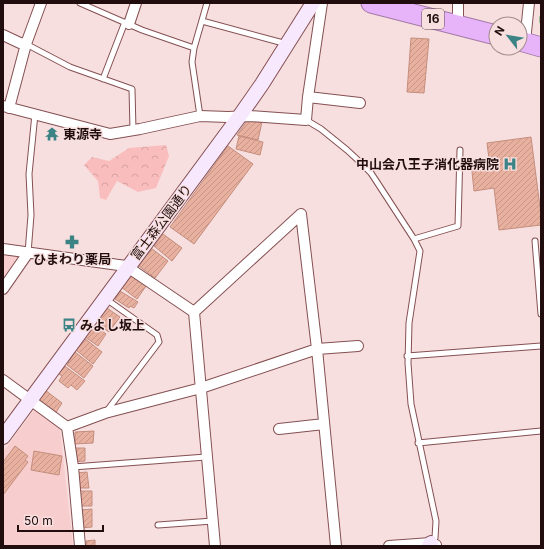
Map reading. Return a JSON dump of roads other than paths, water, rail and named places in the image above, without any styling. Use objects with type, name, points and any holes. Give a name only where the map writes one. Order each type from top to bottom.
[{"type":"highway","name":"16","points":[[371,3],[488,33]]},
{"type":"street","points":[[42,3],[26,44],[6,107],[110,134],[133,131],[200,116],[306,120],[322,3]]},
{"type":"street","points":[[127,23],[136,3]]},
{"type":"street","name":"富士森公園通り","points":[[3,437],[239,117],[288,44],[313,3]]},
{"type":"street","points":[[458,3],[458,26]]},
{"type":"street","points":[[529,3],[531,44]]},
{"type":"street","points":[[3,35],[20,43],[26,44]]},
{"type":"street","points":[[308,97],[360,103]]},
{"type":"street","points":[[194,312],[301,214],[317,349],[336,546]]},
{"type":"street","points":[[3,249],[128,267],[194,312]]},
{"type":"street","points":[[3,289],[28,253]]},
{"type":"street","points":[[194,312],[215,546]]},
{"type":"street","points":[[66,427],[105,413],[200,388],[317,349],[358,346]]},
{"type":"street","points":[[3,380],[66,427],[73,467],[80,546]]},
{"type":"street","points":[[279,429],[324,424]]},
{"type":"street","points":[[389,546],[432,545]]},
{"type":"lane","points":[[80,3],[142,30],[194,48]]},
{"type":"lane","points":[[200,116],[192,62],[194,48],[207,3]]},
{"type":"lane","points":[[202,21],[288,44]]},
{"type":"lane","points":[[103,79],[127,23]]},
{"type":"lane","points":[[26,44],[70,67],[132,89],[133,131]]},
{"type":"lane","points":[[28,253],[31,215],[29,174],[35,114]]},
{"type":"lane","points":[[306,120],[321,129],[371,173],[414,239],[420,251],[409,323],[407,356],[411,404],[418,443],[436,521],[435,538],[432,545]]},
{"type":"lane","points":[[414,239],[458,226],[460,150]]},
{"type":"lane","points":[[535,241],[541,314]]},
{"type":"lane","points":[[105,298],[157,335],[159,342],[105,413]]},
{"type":"lane","points":[[407,356],[541,346]]},
{"type":"lane","points":[[418,443],[541,431]]},
{"type":"lane","points":[[73,467],[206,457]]},
{"type":"lane","points":[[158,525],[213,520]]},
{"type":"waterway","points":[[541,17],[541,22]]},
{"type":"place","name":"東源寺","points":[[52,134]]},
{"type":"place","name":"中山会八王子消化器病院","points":[[510,164]]},
{"type":"place","name":"ひまわり薬局","points":[[72,242]]},
{"type":"place","name":"みよし坂上","points":[[69,325]]}]
